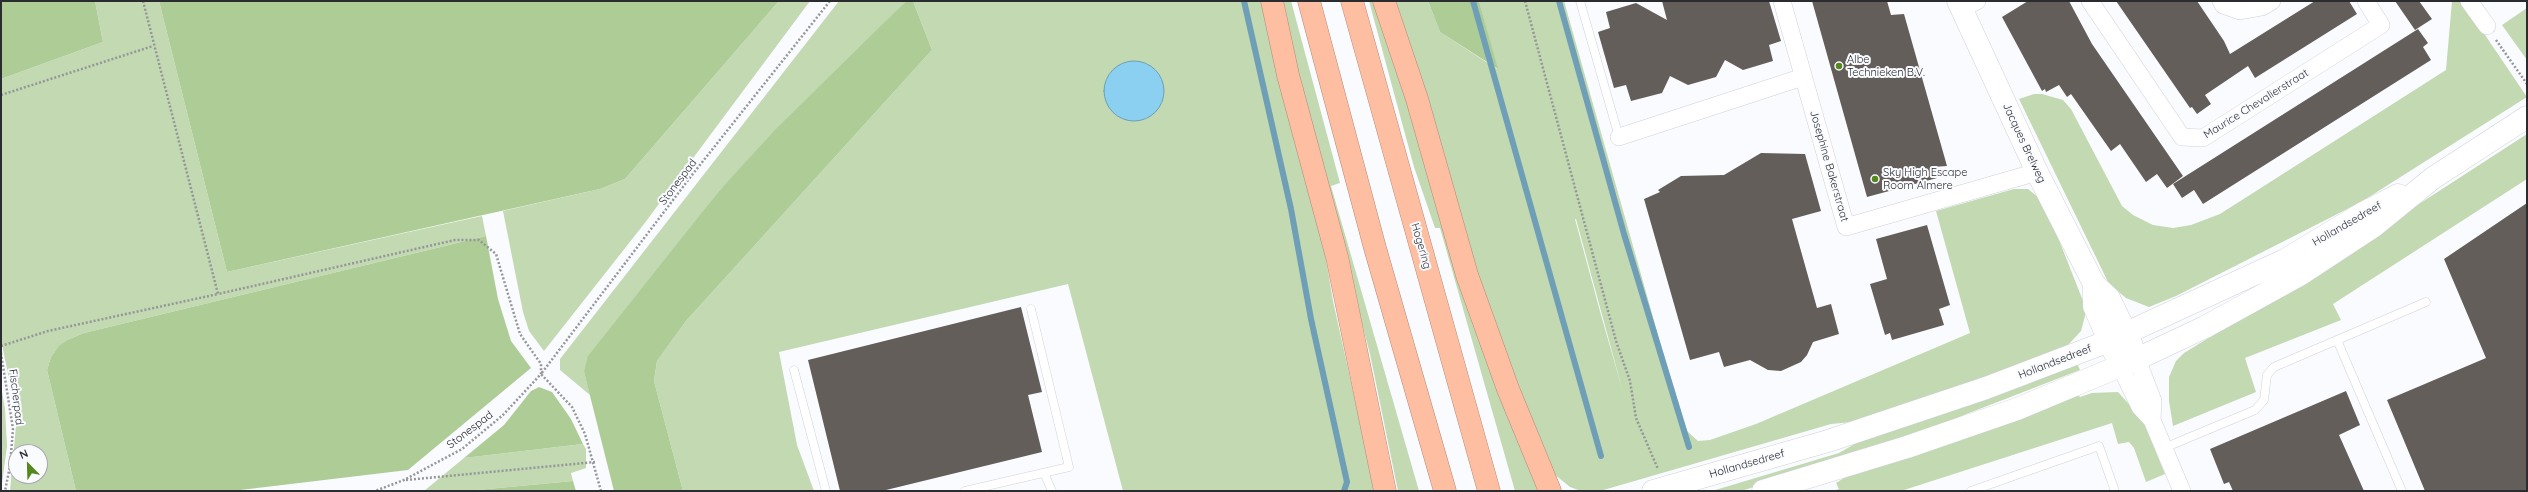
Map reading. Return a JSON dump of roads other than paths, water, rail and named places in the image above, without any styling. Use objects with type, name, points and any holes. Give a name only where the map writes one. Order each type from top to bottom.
[{"type":"highway","points":[[1272,1],[1288,75],[1337,257],[1385,491]]},
{"type":"highway","points":[[1309,1],[1375,248],[1445,491]]},
{"type":"highway","name":"Hogering","points":[[1352,1],[1489,491]]},
{"type":"highway","points":[[1384,1],[1417,99],[1467,275],[1508,389],[1550,491]]},
{"type":"main road","name":"Jacques Brelweg","points":[[1965,4],[2037,172],[2094,284],[2109,298],[2118,337],[2128,362]]},
{"type":"main road","name":"Hollandsedreef","points":[[1763,491],[1907,447],[1995,416],[2128,362],[2205,327],[2301,274],[2374,226],[2433,178],[2527,117]]},
{"type":"main road","name":"Hollandsedreef","points":[[1660,489],[1828,441],[1964,396],[2118,337],[2286,260],[2363,213],[2433,178]]},
{"type":"street","name":"Josephine Bakerstraat","points":[[1782,1],[1846,227],[2037,172]]},
{"type":"street","name":"Maurice Chevalierstraat","points":[[2090,1],[2182,137],[2203,138],[2381,25],[2366,1]]},
{"type":"street","points":[[2221,1],[2223,5],[2240,11],[2262,7],[2272,1]]},
{"type":"street","points":[[2469,1],[2486,26]]},
{"type":"street","points":[[1619,137],[1803,77]]},
{"type":"street","points":[[2128,362],[2140,407],[2152,420],[2182,491]]},
{"type":"lane","points":[[1580,1],[1619,137]]},
{"type":"lane","points":[[2164,448],[2255,410],[2264,400],[2265,381],[2270,370],[2426,302]]},
{"type":"lane","points":[[965,491],[1069,467],[1031,309]]},
{"type":"lane","points":[[2337,340],[2402,491]]},
{"type":"lane","points":[[794,370],[826,491]]},
{"type":"lane","points":[[1971,491],[2099,446],[2115,491]]},
{"type":"lane","points":[[1044,473],[1052,491]]},
{"type":"water","points":[[1134,61],[1150,66],[1155,70],[1159,75],[1164,91],[1159,107],[1155,112],[1150,116],[1134,121],[1118,116],[1113,112],[1109,107],[1104,91],[1109,75],[1113,70],[1118,66]]},
{"type":"waterway","points":[[1244,1],[1291,209],[1311,319],[1347,482],[1344,491]]},
{"type":"waterway","points":[[1473,1],[1601,456]]},
{"type":"waterway","points":[[1559,1],[1624,234],[1689,447]]},
{"type":"place","name":"Albe Technieken B.V.","points":[[1839,66]]},
{"type":"place","name":"Sky High Escape Room Almere","points":[[1875,179]]}]
